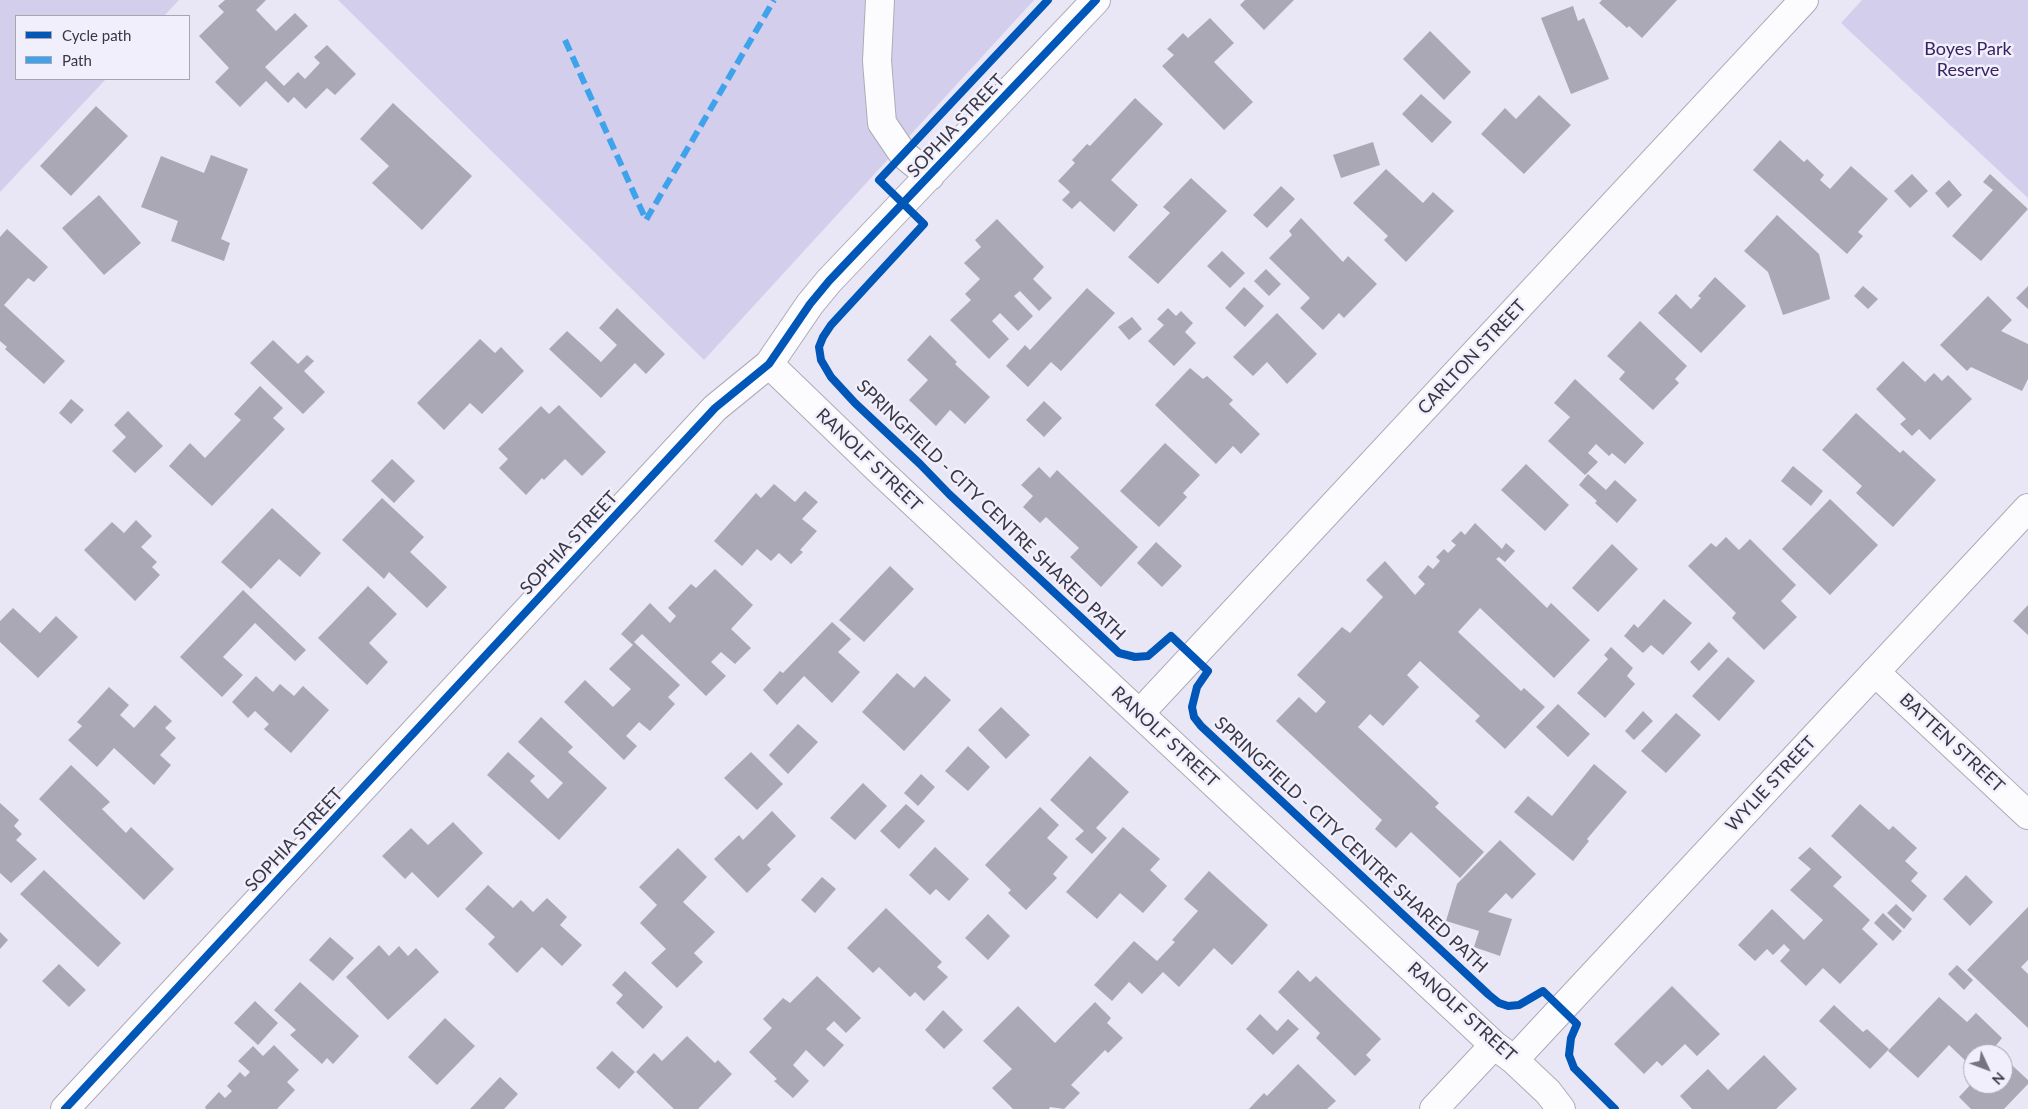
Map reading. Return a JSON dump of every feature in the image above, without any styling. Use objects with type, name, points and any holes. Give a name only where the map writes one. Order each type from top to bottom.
[{"type":"street","points":[[880,0],[878,61],[882,123],[903,154],[930,176]]},
{"type":"street","name":"SOPHIA STREET","points":[[65,1109],[715,408],[769,364],[829,281],[1096,0]]},
{"type":"street","name":"CARLTON STREET","points":[[1140,713],[1804,0]]},
{"type":"street","name":"RANOLF STREET","points":[[769,364],[889,480],[1548,1092],[1561,1109]]},
{"type":"street","name":"WYLIE STREET","points":[[1434,1109],[1504,1052],[1875,672],[2028,508]]},
{"type":"street","name":"BATTEN STREET","points":[[1875,672],[2028,814]]},
{"type":"green space","points":[[0,0],[179,0],[165,15],[15,15],[15,80],[105,80],[0,192]]},
{"type":"green space","points":[[338,0],[1034,0],[704,360]]},
{"type":"green space","name":"Boyes Park Reserve","points":[[1862,0],[2028,0],[2028,198],[1841,23]]},
{"type":"building","points":[[225,0],[266,0],[256,10],[276,31],[295,13],[308,26],[265,67],[284,86],[298,72],[305,79],[320,63],[314,57],[327,45],[356,74],[335,95],[327,88],[306,109],[294,97],[288,103],[266,81],[240,107],[215,82],[229,68],[199,36],[224,12],[218,6]]},
{"type":"building","points":[[1245,0],[1294,0],[1264,30],[1240,5]]},
{"type":"building","points":[[1602,0],[1677,0],[1642,38],[1629,26],[1627,28],[1599,3]]},
{"type":"building","points":[[1573,6],[1578,21],[1584,18],[1609,79],[1571,94],[1541,18]]},
{"type":"building","points":[[1210,18],[1234,43],[1214,62],[1253,102],[1224,130],[1162,66],[1174,55],[1167,49],[1183,33],[1188,38]]},
{"type":"building","points":[[1430,31],[1471,72],[1444,100],[1403,59]]},
{"type":"building","points":[[1421,94],[1452,122],[1432,143],[1402,114]]},
{"type":"building","points":[[1539,95],[1571,125],[1524,174],[1481,134],[1505,108],[1516,119]]},
{"type":"building","points":[[1135,98],[1163,124],[1111,180],[1138,205],[1114,232],[1080,201],[1072,209],[1062,200],[1070,192],[1058,181],[1075,163],[1072,160],[1087,144],[1090,146]]},
{"type":"building","points":[[393,103],[472,176],[422,230],[372,183],[389,166],[360,139]]},
{"type":"building","points":[[96,106],[128,136],[71,196],[40,166]]},
{"type":"building","points":[[1780,140],[1804,162],[1807,159],[1824,175],[1820,180],[1830,189],[1851,166],[1888,199],[1858,232],[1863,236],[1847,254],[1753,170]]},
{"type":"building","points":[[1373,142],[1380,165],[1341,178],[1333,155]]},
{"type":"building","points":[[211,155],[248,169],[221,239],[230,243],[224,261],[171,241],[178,221],[141,207],[161,156],[204,173]]},
{"type":"building","points":[[1386,169],[1423,203],[1433,192],[1454,211],[1406,262],[1384,240],[1388,236],[1353,203]]},
{"type":"building","points":[[1912,174],[1928,191],[1910,208],[1894,191]]},
{"type":"building","points":[[1990,174],[2028,209],[1981,261],[1952,236],[1993,190],[1983,182]]},
{"type":"building","points":[[1191,178],[1227,211],[1158,284],[1128,257],[1170,213],[1163,207]]},
{"type":"building","points":[[1949,180],[1962,195],[1948,208],[1935,193]]},
{"type":"building","points":[[1281,186],[1295,199],[1267,228],[1253,215]]},
{"type":"building","points":[[99,195],[141,243],[104,275],[62,228]]},
{"type":"building","points":[[1777,215],[1819,254],[1830,299],[1783,315],[1768,272],[1744,251]]},
{"type":"building","points":[[1301,218],[1343,262],[1348,256],[1377,284],[1344,318],[1339,313],[1323,330],[1300,308],[1310,298],[1269,258],[1292,235],[1289,231]]},
{"type":"building","points":[[997,219],[1044,267],[1033,279],[1052,298],[1039,311],[1020,291],[1014,296],[1033,316],[1018,331],[1000,313],[992,321],[1009,339],[989,359],[950,320],[971,300],[965,294],[980,279],[964,263],[981,247],[975,240]]},
{"type":"building","points":[[7,229],[48,267],[34,282],[28,278],[4,305],[65,361],[44,384],[5,349],[7,347],[0,341],[0,237]]},
{"type":"building","points":[[1222,251],[1245,273],[1230,288],[1207,266]]},
{"type":"building","points":[[1266,269],[1281,284],[1269,296],[1254,281]]},
{"type":"building","points":[[1715,277],[1746,306],[1701,353],[1658,313],[1676,294],[1691,309],[1701,298],[1698,296]]},
{"type":"building","points":[[1863,286],[1878,299],[1868,309],[1854,296]]},
{"type":"building","points":[[2028,286],[2028,309],[2016,298]]},
{"type":"building","points":[[1244,287],[1264,306],[1245,327],[1225,308]]},
{"type":"building","points":[[1087,288],[1115,313],[1061,371],[1051,362],[1028,387],[1006,366],[1025,345],[1030,350]]},
{"type":"building","points":[[1988,296],[2012,320],[2001,331],[2028,344],[2028,379],[2022,391],[1971,367],[1967,371],[1940,345]]},
{"type":"building","points":[[617,308],[665,354],[646,374],[635,363],[601,398],[549,349],[567,331],[601,362],[617,345],[599,328]]},
{"type":"building","points":[[1168,308],[1176,316],[1181,311],[1193,323],[1185,332],[1196,343],[1174,366],[1148,341],[1164,325],[1157,319]]},
{"type":"building","points":[[1277,313],[1317,354],[1287,384],[1267,362],[1253,376],[1233,357]]},
{"type":"building","points":[[1132,317],[1142,329],[1129,340],[1118,327]]},
{"type":"building","points":[[1640,321],[1687,366],[1675,379],[1679,383],[1653,410],[1619,379],[1625,372],[1607,356]]},
{"type":"building","points":[[930,335],[957,362],[955,364],[990,397],[965,424],[950,410],[936,426],[909,400],[928,380],[907,360]]},
{"type":"building","points":[[480,339],[495,353],[501,347],[524,371],[482,414],[470,403],[444,430],[417,403]]},
{"type":"building","points":[[273,340],[298,364],[307,355],[314,361],[304,371],[325,392],[303,414],[250,363]]},
{"type":"building","points":[[1903,361],[1925,382],[1934,373],[1942,381],[1948,375],[1972,399],[1930,440],[1919,429],[1912,436],[1900,424],[1906,419],[1876,389]]},
{"type":"building","points":[[1190,368],[1203,379],[1207,376],[1233,400],[1229,404],[1260,434],[1241,454],[1233,446],[1216,464],[1155,405]]},
{"type":"building","points":[[1575,379],[1644,443],[1625,464],[1612,453],[1609,456],[1596,444],[1588,453],[1598,462],[1585,475],[1548,441],[1570,417],[1554,403]]},
{"type":"building","points":[[260,386],[283,408],[273,418],[285,429],[212,506],[169,466],[190,443],[205,458],[241,420],[234,414]]},
{"type":"building","points":[[71,399],[84,410],[71,424],[59,413]]},
{"type":"building","points":[[1044,401],[1062,418],[1044,437],[1026,420]]},
{"type":"building","points":[[559,405],[606,452],[582,476],[565,459],[544,480],[542,478],[526,495],[499,468],[508,459],[498,449],[541,406],[549,414]]},
{"type":"building","points":[[128,411],[163,446],[135,473],[112,451],[126,437],[114,425]]},
{"type":"building","points":[[1856,413],[1900,453],[1903,450],[1936,480],[1893,527],[1856,493],[1862,486],[1822,450]]},
{"type":"building","points":[[1165,443],[1200,475],[1183,493],[1187,497],[1159,527],[1120,491]]},
{"type":"building","points":[[392,459],[415,481],[394,503],[371,481]]},
{"type":"building","points":[[1526,464],[1569,505],[1545,531],[1501,490]]},
{"type":"building","points":[[1793,466],[1823,491],[1811,506],[1781,481]]},
{"type":"building","points":[[1039,467],[1050,478],[1057,470],[1138,547],[1101,587],[1070,557],[1079,548],[1046,517],[1040,523],[1023,507],[1033,496],[1021,485]]},
{"type":"building","points":[[1588,474],[1606,490],[1615,480],[1637,500],[1617,523],[1579,485]]},
{"type":"building","points":[[774,484],[795,502],[805,491],[818,502],[802,519],[817,531],[800,550],[803,552],[791,564],[779,553],[771,561],[757,549],[742,566],[714,541],[756,493],[761,498]]},
{"type":"building","points":[[382,498],[424,537],[410,552],[447,587],[427,608],[389,572],[384,579],[342,540]]},
{"type":"building","points":[[1830,499],[1878,545],[1830,595],[1782,549]]},
{"type":"building","points":[[272,508],[321,553],[300,577],[279,559],[251,589],[221,562]]},
{"type":"building","points":[[136,520],[152,536],[141,547],[157,562],[152,567],[160,575],[135,601],[84,550],[112,522],[124,533]]},
{"type":"building","points":[[1475,523],[1502,549],[1506,543],[1515,551],[1505,562],[1499,557],[1496,559],[1547,608],[1551,603],[1590,640],[1554,678],[1480,608],[1458,632],[1521,691],[1524,688],[1545,707],[1505,749],[1475,721],[1480,716],[1420,661],[1407,675],[1419,687],[1383,726],[1370,714],[1358,727],[1439,803],[1435,807],[1484,852],[1460,878],[1411,832],[1396,848],[1375,829],[1382,820],[1276,721],[1299,697],[1316,713],[1326,702],[1297,675],[1342,627],[1350,633],[1383,597],[1366,580],[1385,561],[1415,595],[1425,584],[1418,577],[1428,565],[1433,569],[1440,561],[1436,557],[1444,549],[1448,553],[1456,545],[1451,541],[1461,531],[1465,535]]},
{"type":"building","points":[[1726,537],[1739,550],[1750,539],[1796,585],[1781,601],[1797,617],[1764,650],[1732,618],[1736,613],[1688,566],[1711,543],[1716,547]]},
{"type":"building","points":[[1156,542],[1182,566],[1162,587],[1137,563]]},
{"type":"building","points":[[1612,544],[1638,569],[1598,612],[1572,588]]},
{"type":"building","points":[[890,566],[914,589],[864,642],[839,620]]},
{"type":"building","points":[[715,569],[753,605],[731,629],[751,648],[735,664],[721,652],[711,662],[726,676],[706,696],[642,634],[634,642],[680,685],[668,697],[675,704],[650,731],[639,722],[626,736],[637,746],[624,760],[564,702],[585,680],[613,707],[631,689],[609,669],[633,645],[621,634],[650,603],[670,623],[676,616],[668,608],[691,584],[696,588]]},
{"type":"building","points":[[368,586],[397,614],[369,643],[388,662],[367,685],[318,638]]},
{"type":"building","points":[[243,590],[306,650],[295,661],[255,623],[223,657],[243,675],[222,697],[180,657]]},
{"type":"building","points":[[1664,599],[1692,623],[1663,655],[1651,645],[1643,653],[1624,636],[1634,624],[1638,628]]},
{"type":"building","points":[[2028,605],[2028,635],[2013,621]]},
{"type":"building","points":[[13,608],[40,633],[56,616],[78,637],[38,678],[0,642],[0,621]]},
{"type":"building","points":[[832,622],[851,639],[838,652],[860,672],[832,703],[804,676],[777,705],[763,690],[780,671],[783,673]]},
{"type":"building","points":[[1709,642],[1718,651],[1699,671],[1690,662]]},
{"type":"building","points":[[1611,647],[1633,668],[1627,676],[1635,684],[1605,718],[1577,693],[1608,659],[1604,655]]},
{"type":"building","points":[[1728,657],[1755,681],[1719,721],[1692,696]]},
{"type":"building","points":[[897,673],[914,688],[925,676],[951,700],[904,751],[862,712]]},
{"type":"building","points":[[256,676],[273,692],[280,684],[294,696],[303,686],[329,710],[291,753],[264,729],[269,724],[255,711],[248,718],[232,702]]},
{"type":"building","points":[[109,687],[129,705],[120,715],[134,728],[155,705],[172,721],[165,728],[176,738],[160,755],[171,765],[154,785],[114,748],[97,767],[68,740],[82,726],[77,722]]},
{"type":"building","points":[[1558,704],[1590,734],[1568,757],[1536,727]]},
{"type":"building","points":[[1001,707],[1030,735],[1006,759],[978,730]]},
{"type":"building","points":[[1643,711],[1653,721],[1634,740],[1625,731]]},
{"type":"building","points":[[1676,713],[1701,735],[1666,773],[1641,751]]},
{"type":"building","points":[[541,717],[573,747],[568,752],[607,788],[559,840],[487,775],[508,752],[535,776],[530,781],[548,799],[563,783],[518,742]]},
{"type":"building","points":[[798,724],[818,742],[788,774],[769,755]]},
{"type":"building","points":[[968,746],[990,767],[968,791],[945,771]]},
{"type":"building","points":[[751,752],[783,784],[757,810],[724,778]]},
{"type":"building","points":[[1090,756],[1129,792],[1096,828],[1107,838],[1092,854],[1075,839],[1084,831],[1050,800]]},
{"type":"building","points":[[1594,764],[1627,792],[1587,839],[1589,841],[1573,861],[1514,812],[1528,796],[1552,816]]},
{"type":"building","points":[[71,765],[110,802],[102,809],[126,833],[131,827],[174,869],[144,900],[39,799]]},
{"type":"building","points":[[921,774],[935,787],[918,806],[904,793]]},
{"type":"building","points":[[863,783],[887,806],[855,840],[830,818]]},
{"type":"building","points":[[0,803],[19,820],[14,826],[22,834],[16,840],[37,859],[11,883],[0,873]]},
{"type":"building","points":[[906,804],[925,821],[899,849],[880,831]]},
{"type":"building","points":[[1860,804],[1889,830],[1893,826],[1917,848],[1905,861],[1918,873],[1911,881],[1927,896],[1913,912],[1831,836]]},
{"type":"building","points":[[1040,807],[1059,825],[1047,838],[1068,857],[1053,874],[1057,878],[1026,910],[1008,893],[1011,890],[985,865]]},
{"type":"building","points":[[772,811],[796,836],[767,865],[771,869],[747,893],[714,859],[739,835],[743,840]]},
{"type":"building","points":[[453,822],[483,853],[438,898],[412,872],[405,879],[382,856],[411,828],[428,845]]},
{"type":"building","points":[[1123,827],[1160,859],[1150,870],[1167,886],[1143,913],[1120,893],[1097,919],[1066,892]]},
{"type":"building","points":[[1500,840],[1536,874],[1512,899],[1506,893],[1488,912],[1512,919],[1500,956],[1474,947],[1479,931],[1446,921],[1457,884]]},
{"type":"building","points":[[935,847],[969,879],[949,901],[936,889],[930,895],[909,875]]},
{"type":"building","points":[[1810,847],[1842,877],[1833,886],[1870,920],[1862,929],[1878,944],[1840,984],[1823,968],[1806,986],[1780,961],[1790,950],[1784,944],[1773,955],[1767,949],[1755,961],[1738,945],[1772,909],[1804,940],[1823,920],[1790,890],[1811,869],[1798,858]]},
{"type":"building","points":[[678,848],[707,877],[683,902],[715,932],[694,953],[703,962],[677,988],[651,963],[666,949],[640,923],[657,905],[639,887]]},
{"type":"building","points":[[44,870],[121,943],[98,967],[20,894]]},
{"type":"building","points":[[1209,871],[1268,925],[1232,965],[1214,948],[1179,987],[1163,972],[1142,994],[1129,982],[1112,1001],[1094,985],[1134,941],[1157,961],[1175,942],[1172,940],[1198,911],[1184,899]]},
{"type":"building","points":[[1966,875],[1993,902],[1970,926],[1943,899]]},
{"type":"building","points":[[822,877],[836,889],[815,913],[801,900]]},
{"type":"building","points":[[488,885],[513,908],[521,900],[533,912],[547,898],[567,917],[560,925],[582,945],[562,966],[542,947],[517,973],[488,944],[495,937],[465,909]]},
{"type":"building","points":[[1896,904],[1912,919],[1904,929],[1887,913]]},
{"type":"building","points":[[2028,907],[2028,960],[2021,967],[2028,974],[2028,1028],[1967,970]]},
{"type":"building","points":[[886,908],[942,962],[937,967],[948,977],[924,1001],[915,992],[910,997],[879,967],[873,973],[847,948]]},
{"type":"building","points":[[1883,913],[1902,931],[1893,941],[1874,923]]},
{"type":"building","points":[[988,914],[1010,936],[988,960],[965,938]]},
{"type":"building","points":[[0,932],[8,940],[0,949]]},
{"type":"building","points":[[330,937],[354,958],[333,981],[309,960]]},
{"type":"building","points":[[379,945],[389,956],[399,946],[408,956],[416,948],[439,972],[388,1020],[346,977]]},
{"type":"building","points":[[59,964],[86,990],[69,1007],[42,981]]},
{"type":"building","points":[[1957,965],[1973,980],[1964,990],[1948,974]]},
{"type":"building","points":[[1298,970],[1310,982],[1316,976],[1381,1039],[1366,1055],[1371,1060],[1355,1076],[1316,1038],[1320,1033],[1278,992]]},
{"type":"building","points":[[625,971],[663,1007],[643,1029],[616,1003],[623,995],[612,985]]},
{"type":"building","points":[[817,976],[861,1018],[846,1033],[834,1021],[826,1029],[844,1045],[824,1067],[806,1050],[793,1065],[809,1081],[793,1098],[774,1081],[777,1079],[749,1052],[772,1028],[763,1019],[783,998],[790,1003]]},
{"type":"building","points":[[300,982],[359,1036],[333,1064],[327,1058],[322,1064],[290,1035],[296,1030],[274,1010]]},
{"type":"building","points":[[1672,986],[1720,1034],[1697,1056],[1685,1044],[1662,1066],[1657,1061],[1644,1074],[1614,1044]]},
{"type":"building","points":[[1939,997],[1967,1022],[1976,1013],[2002,1038],[1997,1044],[1963,1044],[1963,1058],[1949,1045],[1918,1078],[1888,1051]]},
{"type":"building","points":[[255,1001],[278,1023],[258,1045],[234,1023]]},
{"type":"building","points":[[1095,1002],[1111,1018],[1107,1023],[1123,1038],[1108,1053],[1105,1050],[1071,1085],[1080,1093],[1064,1109],[1050,1107],[1049,1109],[1013,1109],[992,1088],[1012,1069],[983,1041],[1018,1006],[1055,1043]]},
{"type":"building","points":[[1834,1005],[1863,1032],[1867,1029],[1889,1049],[1870,1069],[1819,1021]]},
{"type":"building","points":[[943,1010],[963,1030],[944,1049],[925,1030]]},
{"type":"building","points":[[1260,1014],[1277,1031],[1288,1019],[1299,1029],[1273,1055],[1246,1029]]},
{"type":"building","points":[[445,1018],[475,1046],[437,1085],[408,1057]]},
{"type":"building","points":[[687,1036],[715,1063],[718,1060],[732,1074],[698,1109],[674,1109],[636,1072],[654,1053],[662,1061]]},
{"type":"building","points":[[274,1045],[299,1070],[287,1082],[295,1090],[277,1109],[206,1109],[205,1107],[219,1092],[225,1098],[232,1091],[227,1086],[240,1072],[245,1077],[250,1072],[238,1061],[253,1046],[263,1056]]},
{"type":"building","points":[[612,1051],[635,1072],[619,1089],[596,1068]]},
{"type":"building","points":[[1764,1055],[1797,1089],[1776,1109],[1692,1109],[1680,1096],[1708,1069],[1728,1090]]},
{"type":"building","points":[[1298,1064],[1336,1101],[1327,1109],[1249,1109],[1264,1093],[1267,1096]]},
{"type":"building","points":[[2013,1066],[2028,1080],[2028,1084],[2004,1109],[1971,1109],[1959,1097],[1963,1093],[2013,1094]]},
{"type":"building","points":[[500,1077],[518,1094],[504,1109],[470,1109]]},
{"type":"marked path","points":[[565,40],[646,220],[774,0]]},
{"type":"cycle path","name":"SPRINGFIELD - CITY CENTRE SHARED PATH","points":[[1048,0],[879,180],[924,224],[831,325],[819,347],[821,360],[831,377],[855,403],[1119,653],[1135,657],[1148,656],[1171,636],[1208,671],[1197,687],[1192,707],[1194,717],[1201,726],[1499,1003],[1508,1006],[1519,1005],[1543,991],[1577,1024],[1571,1038],[1569,1055],[1574,1068],[1615,1109]]},
{"type":"cycle path","points":[[65,1109],[715,408],[769,364],[810,304],[829,281],[1096,0]]}]
